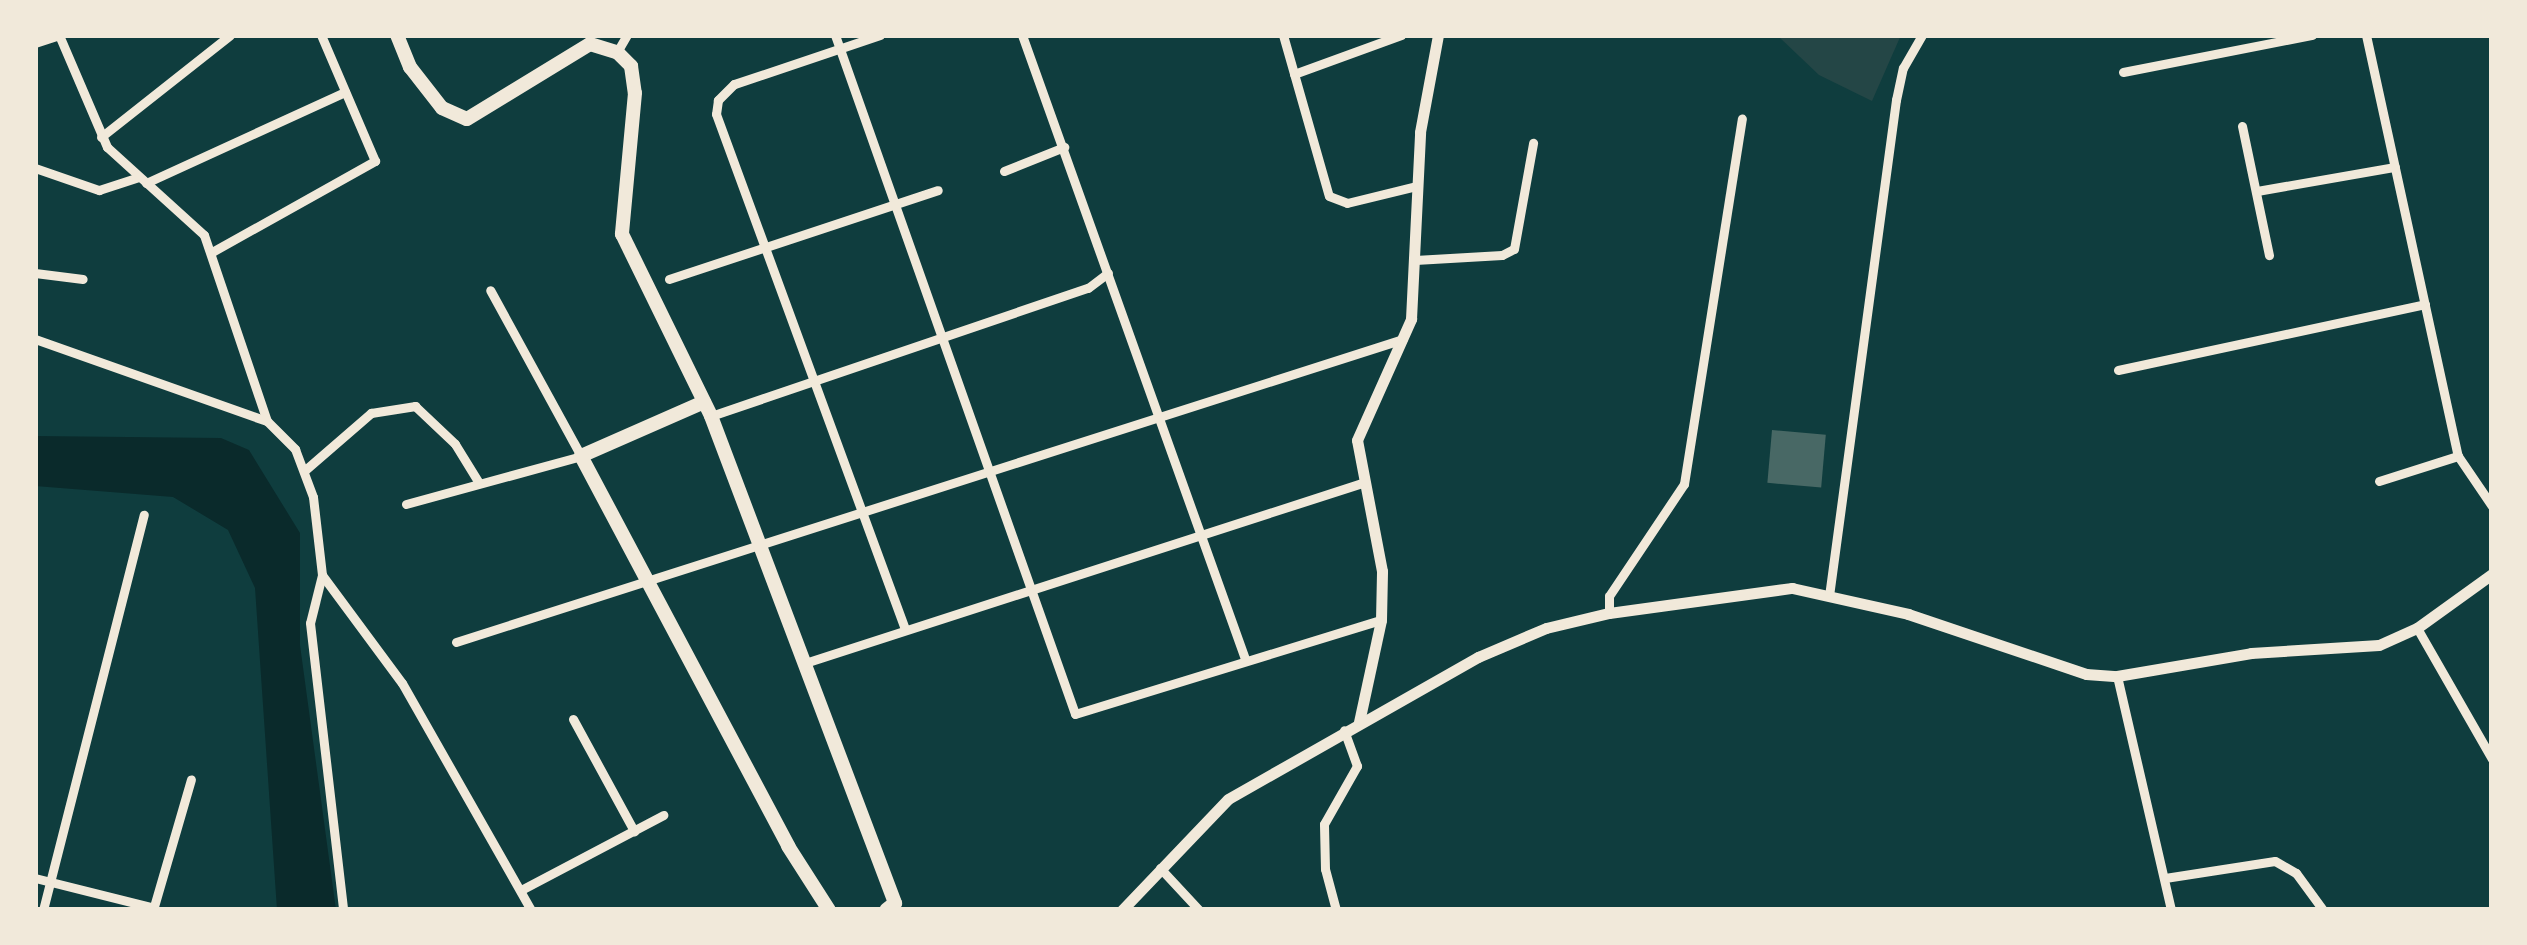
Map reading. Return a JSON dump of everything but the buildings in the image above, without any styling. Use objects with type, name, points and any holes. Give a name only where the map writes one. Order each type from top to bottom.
[{"type":"main road","points":[[398,35],[410,67],[442,108],[467,118],[583,46],[617,52],[635,82],[622,234],[707,409],[894,902],[886,910]]},
{"type":"main road","points":[[707,409],[580,456],[788,846],[830,910]]},
{"type":"street","points":[[35,43],[59,35],[101,137],[142,180],[191,218],[212,252],[267,420],[294,449],[304,471],[322,575],[310,623],[343,910]]},
{"type":"street","points":[[101,137],[230,35]]},
{"type":"street","points":[[212,252],[375,161],[321,35]]},
{"type":"street","points":[[617,52],[627,35]]},
{"type":"street","points":[[835,35],[1072,710],[1080,715],[1245,659],[1381,620]]},
{"type":"street","points":[[880,35],[727,88],[716,114],[904,629]]},
{"type":"street","points":[[1022,35],[1162,416],[1245,659]]},
{"type":"street","points":[[1283,35],[1324,190],[1341,202],[1417,186]]},
{"type":"street","points":[[1294,74],[1401,35]]},
{"type":"street","points":[[1358,722],[1381,620],[1379,547],[1362,483],[1356,440],[1406,338],[1415,260],[1424,94],[1438,35]]},
{"type":"street","points":[[1829,596],[1896,100],[1903,68],[1922,35]]},
{"type":"street","points":[[2123,72],[2312,35]]},
{"type":"street","points":[[2366,35],[2458,456],[2492,506]]},
{"type":"street","points":[[35,168],[99,190],[142,180],[345,92]]},
{"type":"street","points":[[1610,612],[1609,596],[1684,484],[1742,119]]},
{"type":"street","points":[[2242,126],[2269,256]]},
{"type":"street","points":[[1415,260],[1502,256],[1514,249],[1533,142]]},
{"type":"street","points":[[1004,171],[1064,148]]},
{"type":"street","points":[[2256,191],[2394,168]]},
{"type":"street","points":[[669,279],[938,190]]},
{"type":"street","points":[[35,273],[83,278]]},
{"type":"street","points":[[707,409],[810,380],[1088,288],[1108,273]]},
{"type":"street","points":[[406,504],[580,456],[490,290]]},
{"type":"street","points":[[2118,370],[2424,304]]},
{"type":"street","points":[[456,642],[1406,338]]},
{"type":"street","points":[[35,339],[267,420]]},
{"type":"street","points":[[304,471],[371,412],[414,406],[454,444],[479,484]]},
{"type":"street","points":[[2379,481],[2458,456]]},
{"type":"street","points":[[805,663],[1362,483]]},
{"type":"street","points":[[43,910],[144,515]]},
{"type":"street","points":[[1122,910],[1219,805],[1358,722],[1478,657],[1546,628],[1610,612],[1772,588],[1908,614],[2086,674],[2117,676],[2251,653],[2379,645],[2418,628],[2492,574]]},
{"type":"street","points":[[322,575],[402,684],[532,910]]},
{"type":"street","points":[[2418,628],[2492,759]]},
{"type":"street","points":[[2117,676],[2171,910]]},
{"type":"street","points":[[572,720],[634,831]]},
{"type":"street","points":[[1336,910],[1325,869],[1324,824],[1357,766],[1344,730]]},
{"type":"street","points":[[35,878],[153,909],[190,780]]},
{"type":"street","points":[[521,890],[663,815]]},
{"type":"street","points":[[2164,878],[2275,861],[2296,873],[2323,910]]},
{"type":"street","points":[[1160,868],[1198,910]]},
{"type":"shaded area","points":[[1777,35],[1901,35],[1872,101],[1819,75]]},
{"type":"shaded area","points":[[35,436],[221,438],[249,450],[300,533],[300,645],[336,910],[277,910],[255,588],[228,530],[173,497],[35,486]]}]
